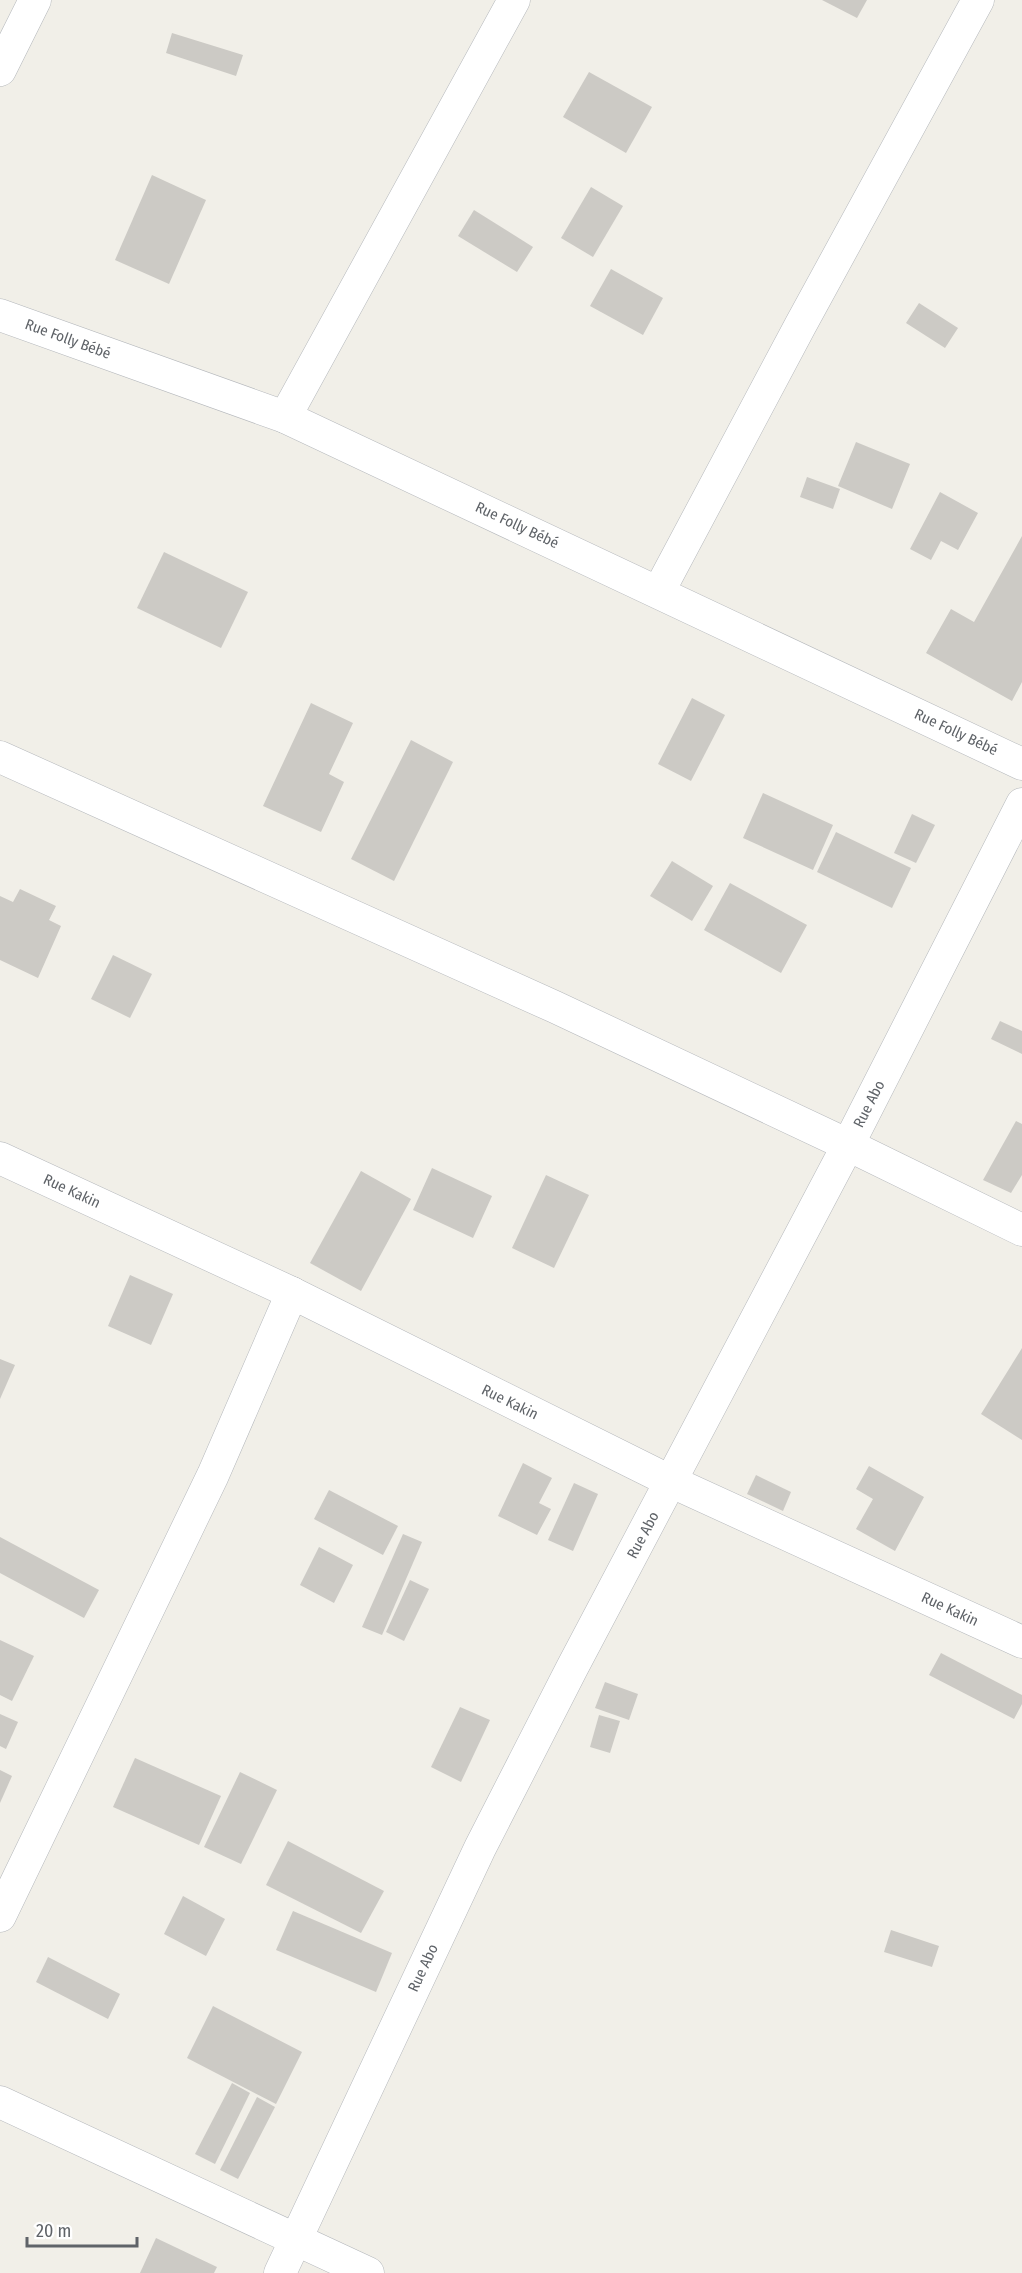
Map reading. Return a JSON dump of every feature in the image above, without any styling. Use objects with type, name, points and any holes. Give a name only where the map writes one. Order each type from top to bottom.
[{"type":"street","points":[[0,70],[35,0]]},
{"type":"street","points":[[285,417],[514,0]]},
{"type":"street","points":[[658,591],[978,0]]},
{"type":"street","name":"Rue Folly Bébé","points":[[0,315],[285,417],[1022,764]]},
{"type":"street","points":[[0,757],[544,1002],[848,1145],[1022,1230]]},
{"type":"street","name":"Rue Abo","points":[[280,2273],[480,1848],[848,1145],[1022,804]]},
{"type":"street","name":"Rue Kakin","points":[[0,1158],[292,1293],[672,1482],[1022,1642]]},
{"type":"street","points":[[0,1916],[213,1475],[292,1293]]},
{"type":"street","points":[[0,2102],[368,2273]]},
{"type":"building","points":[[822,0],[867,0],[857,18]]},
{"type":"building","points":[[172,33],[243,55],[236,76],[166,53]]},
{"type":"building","points":[[589,72],[652,107],[626,153],[563,117]]},
{"type":"building","points":[[152,175],[206,200],[169,284],[115,260]]},
{"type":"building","points":[[591,187],[623,206],[593,257],[561,238]]},
{"type":"building","points":[[474,210],[533,247],[517,272],[458,236]]},
{"type":"building","points":[[611,269],[663,298],[643,335],[590,306]]},
{"type":"building","points":[[919,303],[958,328],[945,348],[906,323]]},
{"type":"building","points":[[856,442],[910,464],[892,509],[838,486]]},
{"type":"building","points":[[807,477],[840,489],[833,509],[800,497]]},
{"type":"building","points":[[940,492],[978,513],[958,550],[941,541],[931,560],[910,549]]},
{"type":"building","points":[[1022,536],[1022,682],[1012,701],[926,653],[951,609],[974,622]]},
{"type":"building","points":[[164,552],[248,592],[221,648],[137,608]]},
{"type":"building","points":[[692,698],[725,715],[691,781],[658,764]]},
{"type":"building","points":[[311,703],[353,723],[329,774],[344,782],[321,832],[263,806]]},
{"type":"building","points":[[411,740],[453,762],[394,881],[351,859]]},
{"type":"building","points":[[763,793],[833,825],[813,870],[743,838]]},
{"type":"building","points":[[912,814],[935,825],[916,863],[894,853]]},
{"type":"building","points":[[836,832],[911,868],[892,908],[817,872]]},
{"type":"building","points":[[672,861],[713,886],[692,921],[650,896]]},
{"type":"building","points":[[730,883],[807,925],[781,973],[704,930]]},
{"type":"building","points":[[20,889],[56,906],[49,920],[61,926],[38,978],[0,960],[0,896],[13,902]]},
{"type":"building","points":[[113,955],[152,974],[130,1018],[91,999]]},
{"type":"building","points":[[1000,1021],[1022,1031],[1022,1054],[991,1039]]},
{"type":"building","points":[[1016,1121],[1022,1124],[1022,1175],[1011,1193],[983,1180]]},
{"type":"building","points":[[432,1168],[492,1196],[473,1238],[413,1210]]},
{"type":"building","points":[[361,1171],[411,1199],[361,1291],[310,1263]]},
{"type":"building","points":[[546,1175],[589,1195],[554,1268],[512,1248]]},
{"type":"building","points":[[130,1275],[173,1294],[151,1345],[108,1326]]},
{"type":"building","points":[[1022,1348],[1022,1440],[981,1414]]},
{"type":"building","points":[[0,1359],[15,1365],[0,1399]]},
{"type":"building","points":[[523,1463],[552,1478],[539,1503],[551,1509],[537,1535],[498,1516]]},
{"type":"building","points":[[869,1466],[924,1497],[895,1551],[856,1529],[873,1499],[856,1489]]},
{"type":"building","points":[[756,1475],[791,1492],[783,1511],[747,1494]]},
{"type":"building","points":[[574,1483],[598,1494],[573,1551],[548,1540]]},
{"type":"building","points":[[329,1490],[398,1526],[383,1555],[314,1519]]},
{"type":"building","points":[[403,1534],[422,1542],[382,1635],[362,1627]]},
{"type":"building","points":[[0,1537],[99,1590],[84,1618],[0,1573]]},
{"type":"building","points":[[319,1547],[353,1565],[334,1603],[300,1585]]},
{"type":"building","points":[[410,1580],[429,1589],[404,1641],[386,1632]]},
{"type":"building","points":[[0,1640],[34,1656],[12,1701],[0,1695]]},
{"type":"building","points":[[941,1653],[1022,1695],[1022,1704],[1014,1719],[929,1675]]},
{"type":"building","points":[[605,1682],[638,1694],[629,1720],[595,1708]]},
{"type":"building","points":[[460,1707],[490,1720],[461,1782],[431,1767]]},
{"type":"building","points":[[0,1714],[18,1722],[6,1749],[0,1746]]},
{"type":"building","points":[[599,1715],[620,1721],[610,1753],[590,1747]]},
{"type":"building","points":[[135,1758],[221,1796],[199,1845],[113,1807]]},
{"type":"building","points":[[0,1770],[12,1776],[0,1803]]},
{"type":"building","points":[[240,1772],[277,1790],[241,1864],[204,1847]]},
{"type":"building","points":[[288,1841],[384,1891],[361,1933],[266,1885]]},
{"type":"building","points":[[183,1896],[225,1919],[206,1956],[164,1934]]},
{"type":"building","points":[[293,1911],[392,1953],[376,1992],[276,1950]]},
{"type":"building","points":[[891,1930],[939,1946],[932,1967],[884,1952]]},
{"type":"building","points":[[48,1957],[120,1994],[108,2019],[36,1982]]},
{"type":"building","points":[[213,2006],[302,2052],[276,2104],[187,2058]]},
{"type":"building","points":[[232,2083],[250,2093],[215,2164],[195,2154]]},
{"type":"building","points":[[257,2097],[275,2107],[238,2179],[220,2170]]},
{"type":"building","points":[[156,2238],[217,2267],[214,2273],[140,2273]]}]
